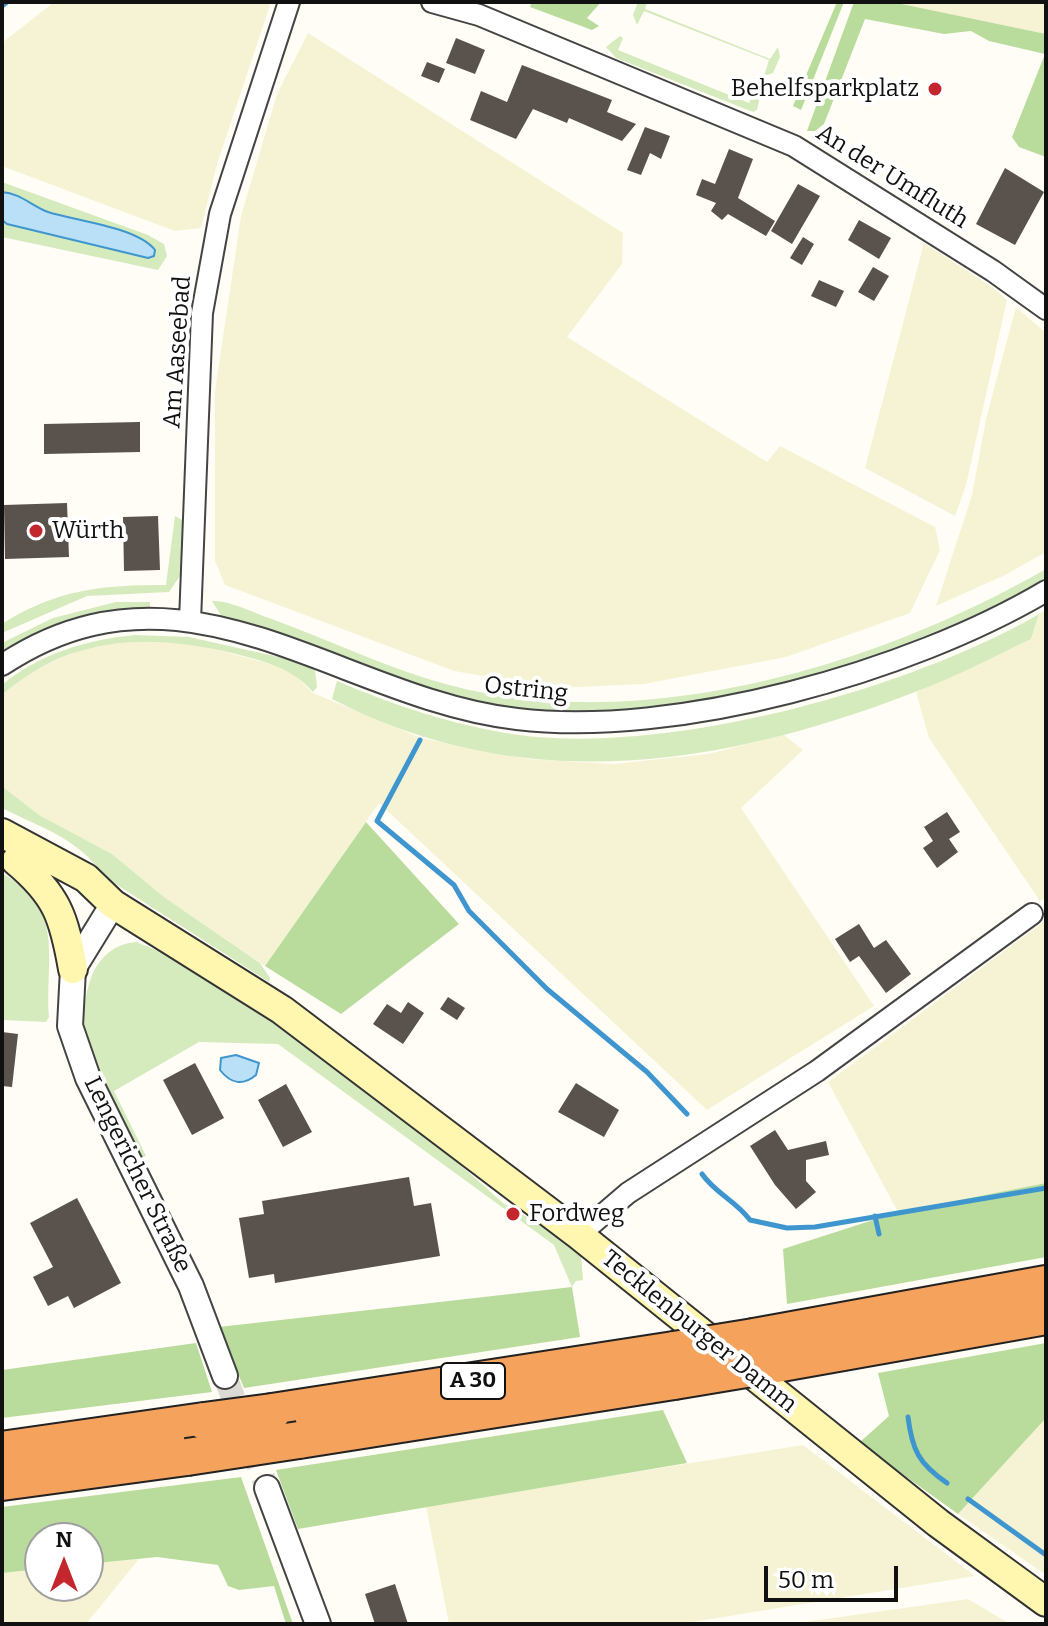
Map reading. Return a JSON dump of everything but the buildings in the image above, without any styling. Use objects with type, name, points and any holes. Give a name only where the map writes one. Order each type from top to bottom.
[{"type":"highway","name":"A 30","points":[[762,1351],[1046,1284]]},
{"type":"highway","name":"A 30","points":[[2,1482],[299,1440],[762,1351],[1046,1316]]},
{"type":"highway","name":"A 30","points":[[2,1450],[272,1412],[674,1366]]},
{"type":"main road","name":"Tecklenburger Damm","points":[[2,833],[86,878],[113,904],[282,1010],[579,1235],[938,1523],[1046,1602]]},
{"type":"main road","name":"Tecklenburger Damm","points":[[9,857],[77,894],[113,904]]},
{"type":"main road","name":"Lengericher Straße","points":[[9,857],[39,880],[56,901],[66,928],[73,969]]},
{"type":"street","name":"Am Aaseebad","points":[[190,621],[202,313],[220,214],[289,2]]},
{"type":"street","name":"An der Umfluth","points":[[432,2],[479,15],[794,146],[993,271],[1046,309]]},
{"type":"street","name":"Ostring","points":[[2,665],[26,649],[85,628],[114,622],[190,621],[235,630],[329,660],[421,696],[468,709],[516,719],[617,721],[722,708],[826,682],[939,642],[1046,591]]},
{"type":"street","name":"Lengericher Straße","points":[[113,904],[73,969],[69,1008],[77,1051],[191,1286],[225,1376]]},
{"type":"street","points":[[579,1235],[628,1193],[817,1071],[1032,914]]},
{"type":"street","points":[[267,1488],[318,1624]]},
{"type":"shaded area","points":[[54,2],[271,2],[217,164],[201,228],[175,231],[2,166],[2,43]]},
{"type":"shaded area","points":[[892,2],[1046,2],[1046,34]]},
{"type":"shaded area","points":[[308,33],[623,233],[622,264],[567,337],[767,462],[780,446],[935,527],[940,550],[910,613],[786,657],[644,684],[555,688],[454,671],[225,585],[215,561],[215,391],[241,216],[277,94]]},
{"type":"shaded area","points":[[924,243],[1007,300],[966,485],[955,516],[865,468]]},
{"type":"shaded area","points":[[1016,307],[1046,333],[1046,552],[1005,575],[936,606],[972,495],[986,419]]},
{"type":"shaded area","points":[[1046,610],[1046,897],[1040,901],[929,738],[916,692],[1031,639],[1039,614]]},
{"type":"shaded area","points":[[159,640],[198,645],[274,665],[293,674],[313,693],[421,738],[527,759],[614,764],[708,754],[784,735],[803,750],[741,808],[874,1006],[707,1110],[379,803],[265,966],[164,897],[112,854],[39,815],[2,786],[2,695],[30,672],[87,647],[112,641]]},
{"type":"shaded area","points":[[1046,920],[1046,1183],[898,1212],[828,1082]]},
{"type":"shaded area","points":[[1046,1418],[1046,1575],[958,1514]]},
{"type":"shaded area","points":[[803,1445],[975,1576],[680,1624],[449,1624],[426,1506]]},
{"type":"shaded area","points":[[139,1559],[104,1602],[104,1562]]},
{"type":"shaded area","points":[[24,1571],[24,1602],[104,1602],[86,1624],[2,1624],[2,1573]]},
{"type":"shaded area","points":[[968,1599],[1010,1624],[790,1624]]},
{"type":"green space","points":[[532,2],[601,2],[587,18],[599,26],[592,30],[530,7]]},
{"type":"green space","points":[[638,2],[647,2],[645,9],[770,59],[778,47],[780,57],[773,73],[764,76],[769,60],[644,11],[637,25],[633,15]]},
{"type":"green space","points":[[837,2],[844,2],[801,110],[793,106]]},
{"type":"green space","points":[[854,2],[892,2],[1046,34],[1046,157],[1019,147],[1012,137],[1045,54],[989,41],[971,31],[944,34],[865,19],[824,124],[815,131],[807,131]]},
{"type":"green space","points":[[620,36],[623,38],[618,50],[749,103],[754,91],[760,96],[757,110],[753,112],[616,58],[606,47]]},
{"type":"green space","points":[[2,182],[148,235],[164,244],[167,256],[158,270],[2,237]]},
{"type":"green space","points":[[175,516],[189,524],[186,567],[169,592],[87,596],[2,633],[2,624],[61,596],[101,588],[166,585]]},
{"type":"green space","points":[[1046,569],[1046,581],[918,639],[847,664],[774,686],[700,703],[626,712],[555,712],[453,695],[222,617],[212,601],[240,607],[428,679],[504,696],[583,702],[664,698],[745,685],[825,665],[903,638],[977,605]]},
{"type":"green space","points":[[116,602],[150,602],[150,608],[73,620],[2,651],[2,643],[53,618]]},
{"type":"green space","points":[[1039,614],[1031,639],[930,686],[842,718],[769,739],[696,753],[623,761],[550,760],[477,750],[404,730],[332,699],[337,681],[420,712],[505,733],[566,739],[634,736],[706,727],[780,712],[852,692],[921,669]]},
{"type":"green space","points":[[135,635],[189,637],[301,662],[315,670],[317,687],[313,692],[286,671],[232,653],[170,643],[140,642],[111,644],[55,660],[2,695],[2,685],[48,657],[82,644]]},
{"type":"green space","points":[[2,786],[39,815],[112,854],[164,897],[260,963],[270,978],[269,982],[103,876],[94,863],[71,843],[2,808]]},
{"type":"green space","points":[[366,822],[459,924],[341,1014],[265,966]]},
{"type":"green space","points":[[2,873],[36,902],[44,918],[49,954],[49,1017],[46,1022],[2,1020]]},
{"type":"green space","points":[[136,942],[161,952],[287,1032],[413,1123],[503,1203],[551,1231],[581,1254],[583,1280],[576,1281],[572,1287],[554,1245],[278,1044],[199,1042],[114,1091],[146,1156],[140,1158],[95,1072],[84,1026],[85,1002],[98,964],[114,949]]},
{"type":"green space","points":[[1046,1183],[1046,1257],[787,1304],[783,1249],[898,1212]]},
{"type":"green space","points":[[572,1287],[580,1337],[244,1388],[219,1327]]},
{"type":"green space","points":[[196,1343],[212,1392],[2,1418],[2,1370]]},
{"type":"green space","points":[[1046,1343],[1046,1418],[958,1514],[859,1443],[889,1416],[878,1373]]},
{"type":"green space","points":[[663,1410],[687,1463],[298,1529],[276,1470]]},
{"type":"green space","points":[[241,1477],[293,1624],[286,1624],[274,1586],[239,1590],[228,1586],[218,1565],[157,1557],[104,1562],[104,1522],[24,1522],[24,1571],[2,1573],[2,1507]]},
{"type":"water","points":[[2,192],[20,197],[48,212],[121,230],[146,242],[155,250],[154,256],[148,258],[7,224],[2,220]]},
{"type":"water","points":[[236,1055],[259,1063],[256,1075],[251,1079],[233,1081],[220,1070],[221,1058]]},
{"type":"waterway","points":[[2,6],[7,2]]},
{"type":"waterway","points":[[420,740],[377,821],[454,885],[469,911],[547,989],[647,1072],[687,1114]]},
{"type":"waterway","points":[[702,1174],[750,1220],[787,1228],[815,1227],[1046,1188]]},
{"type":"waterway","points":[[875,1216],[879,1234]]},
{"type":"waterway","points":[[908,1417],[918,1455],[947,1483]]},
{"type":"waterway","points":[[968,1499],[1046,1555]]},
{"type":"tunnel","points":[[225,1376],[267,1488]]},
{"type":"place","name":"Behelfsparkplatz","points":[[935,89]]},
{"type":"place","name":"Würth","points":[[36,531]]},
{"type":"place","name":"Fordweg","points":[[513,1214]]}]
